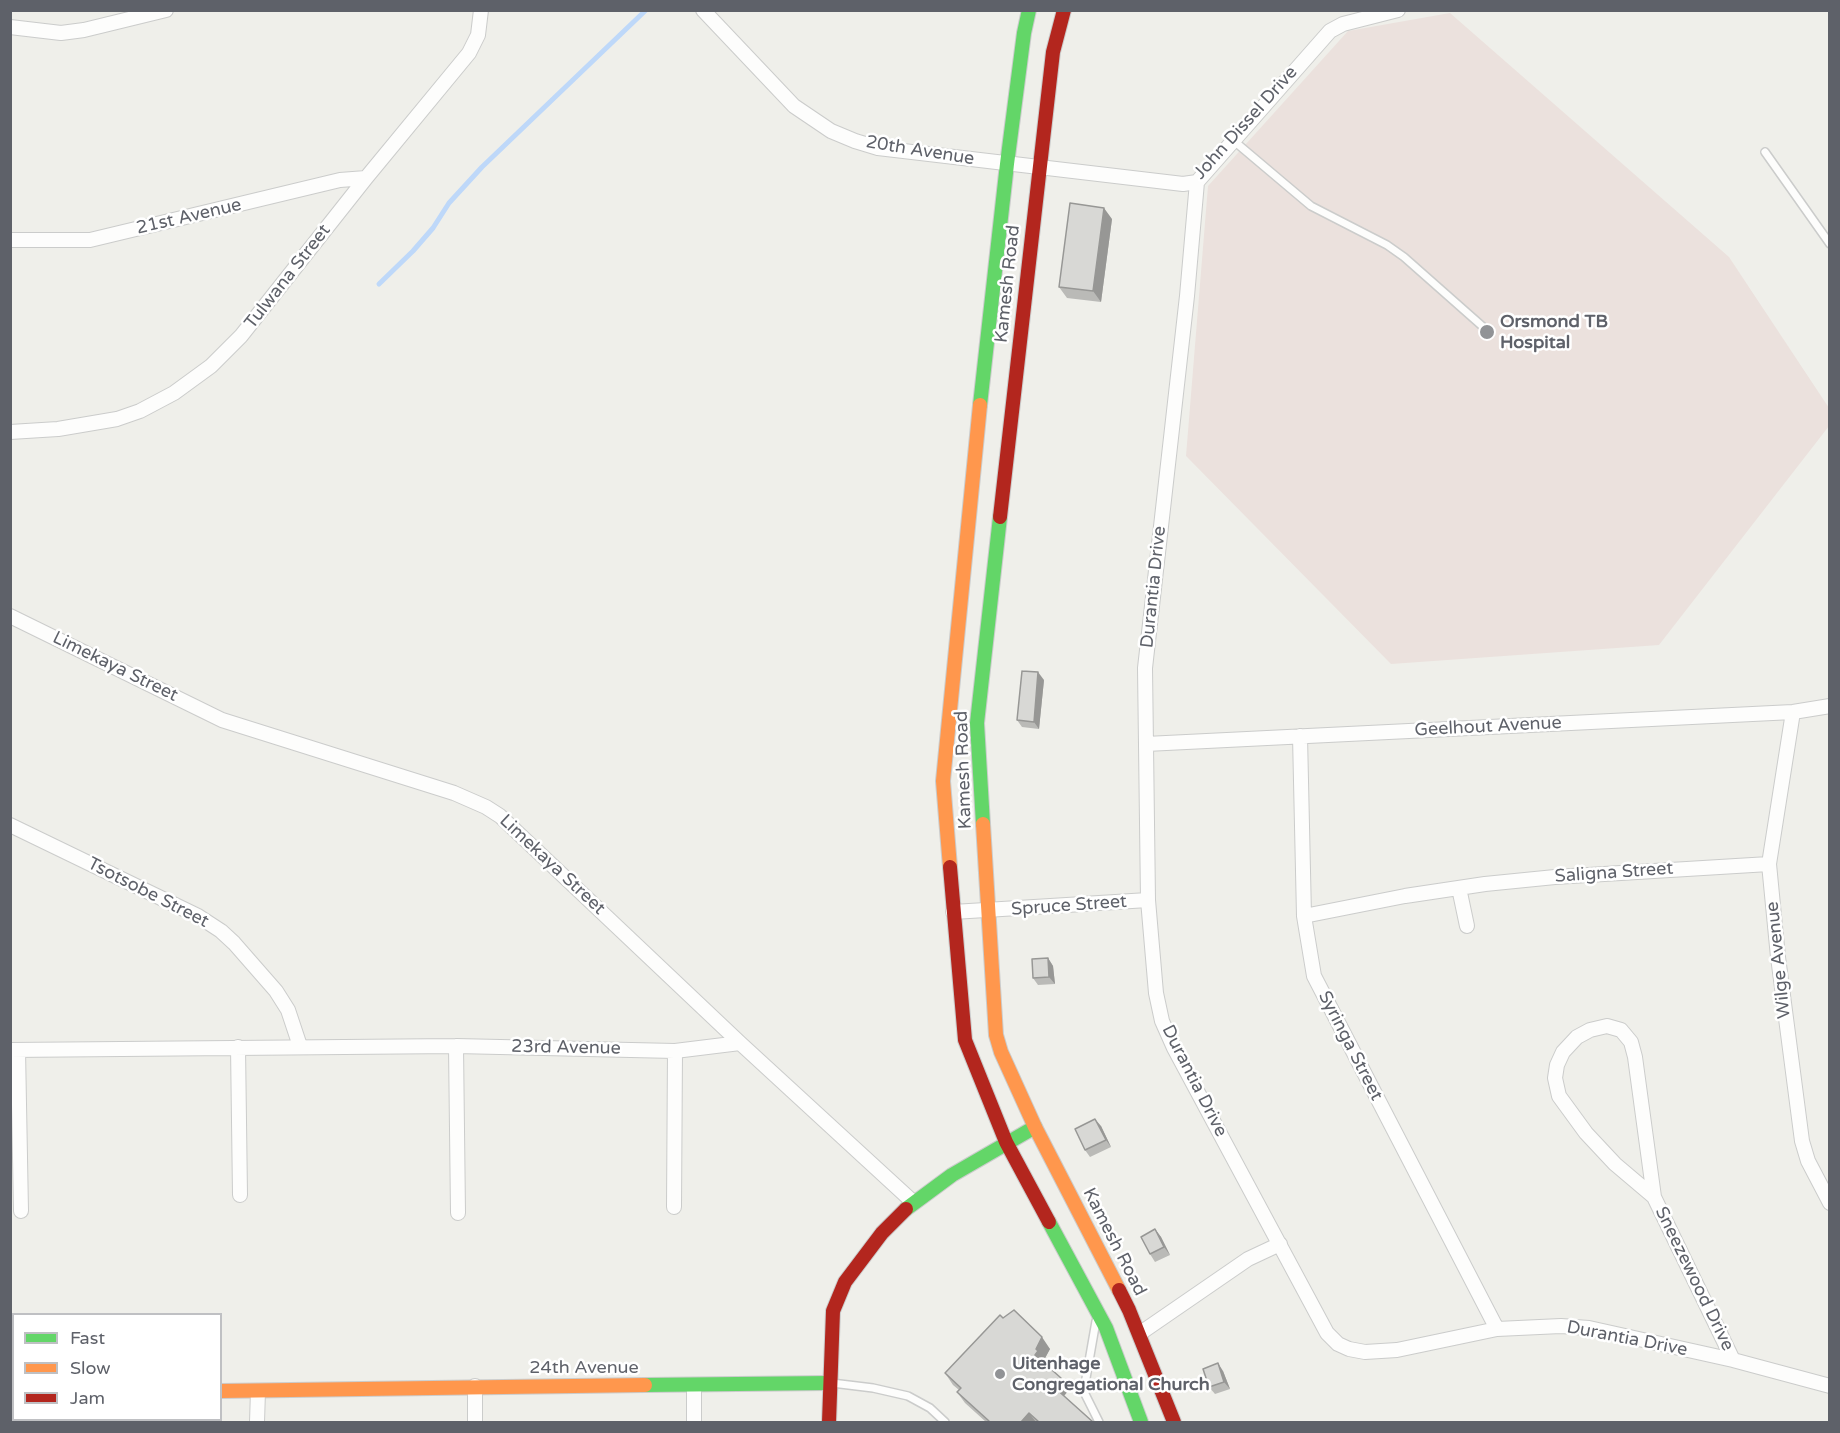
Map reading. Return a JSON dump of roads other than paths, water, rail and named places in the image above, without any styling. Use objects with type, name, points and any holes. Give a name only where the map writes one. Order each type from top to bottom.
[{"type":"main road","name":"Kamesh Road","points":[[1029,10],[1006,164],[972,476],[943,781],[953,912],[965,1040],[1006,1142],[1106,1328],[1142,1422]]},
{"type":"main road","name":"Kamesh Road","points":[[1064,10],[1053,52],[977,723],[996,1035],[1001,1052],[1035,1127],[1129,1310],[1174,1422]]},
{"type":"main road","points":[[829,1422],[833,1311],[844,1282],[876,1240],[913,1202],[1006,1142],[1035,1127]]},
{"type":"main road","name":"24th Avenue","points":[[222,1391],[829,1383]]},
{"type":"street","points":[[10,27],[61,33],[84,30],[166,10]]},
{"type":"street","name":"Tulwana Street","points":[[10,432],[58,429],[117,419],[157,402],[194,380],[211,366],[241,336],[469,53],[478,35],[481,10]]},
{"type":"street","name":"20th Avenue","points":[[703,10],[787,100],[831,131],[878,148],[1006,164]]},
{"type":"street","points":[[1336,10],[1343,24]]},
{"type":"street","name":"John Dissel Drive","points":[[1006,164],[1183,184],[1197,182],[1322,38],[1343,24],[1398,10]]},
{"type":"street","name":"21st Avenue","points":[[10,240],[90,240],[340,180],[366,178]]},
{"type":"street","name":"Durantia Drive","points":[[1197,182],[1187,296],[1145,668],[1148,900],[1156,993],[1162,1021],[1174,1048],[1327,1333],[1338,1344],[1365,1352],[1397,1350],[1497,1329],[1561,1326],[1589,1328],[1733,1360],[1830,1386]]},
{"type":"street","name":"Limekaya Street","points":[[10,616],[238,726],[454,793],[500,816],[740,1043],[913,1202]]},
{"type":"street","name":"Geelhout Avenue","points":[[1146,744],[1793,712],[1830,706]]},
{"type":"street","name":"Wilge Avenue","points":[[1793,712],[1769,864],[1778,957],[1802,1141],[1808,1161],[1830,1203]]},
{"type":"street","name":"Syringa Street","points":[[1300,736],[1304,916],[1314,976],[1497,1329]]},
{"type":"street","name":"Tsotsobe Street","points":[[10,825],[198,916],[221,931],[276,991],[288,1010],[300,1046]]},
{"type":"street","name":"Saligna Street","points":[[1304,916],[1405,896],[1555,877],[1769,864]]},
{"type":"street","points":[[1459,888],[1467,926]]},
{"type":"street","name":"Spruce Street","points":[[953,912],[1148,900]]},
{"type":"street","name":"Sneezewood Drive","points":[[1654,1197],[1608,1157],[1586,1133],[1559,1096],[1555,1078],[1557,1065],[1563,1052],[1577,1037],[1590,1030],[1607,1026],[1621,1030],[1631,1042],[1654,1197],[1733,1360]]},
{"type":"street","name":"23rd Avenue","points":[[21,1211],[14,1050],[456,1046],[675,1051],[740,1043]]},
{"type":"street","points":[[456,1046],[458,1213]]},
{"type":"street","points":[[238,1047],[240,1195]]},
{"type":"street","points":[[674,1207],[675,1051]]},
{"type":"street","points":[[1139,1334],[1248,1258],[1280,1244]]},
{"type":"street","points":[[694,1385],[694,1422]]},
{"type":"street","points":[[475,1386],[475,1422]]},
{"type":"street","points":[[257,1422],[258,1390]]},
{"type":"lane","points":[[1234,141],[1311,206],[1404,257],[1490,333]]},
{"type":"lane","points":[[1765,152],[1830,244]]},
{"type":"lane","points":[[1097,1312],[1085,1384],[1086,1394],[1100,1422]]},
{"type":"lane","points":[[829,1383],[873,1388],[908,1396],[930,1408],[945,1422]]},
{"type":"waterway","points":[[379,284],[413,251],[433,228],[449,203],[482,167],[646,10]]},
{"type":"place","name":"Orsmond TB Hospital","points":[[1487,332]]},
{"type":"place","name":"Uitenhage Congregational Church","points":[[1000,1374]]}]
